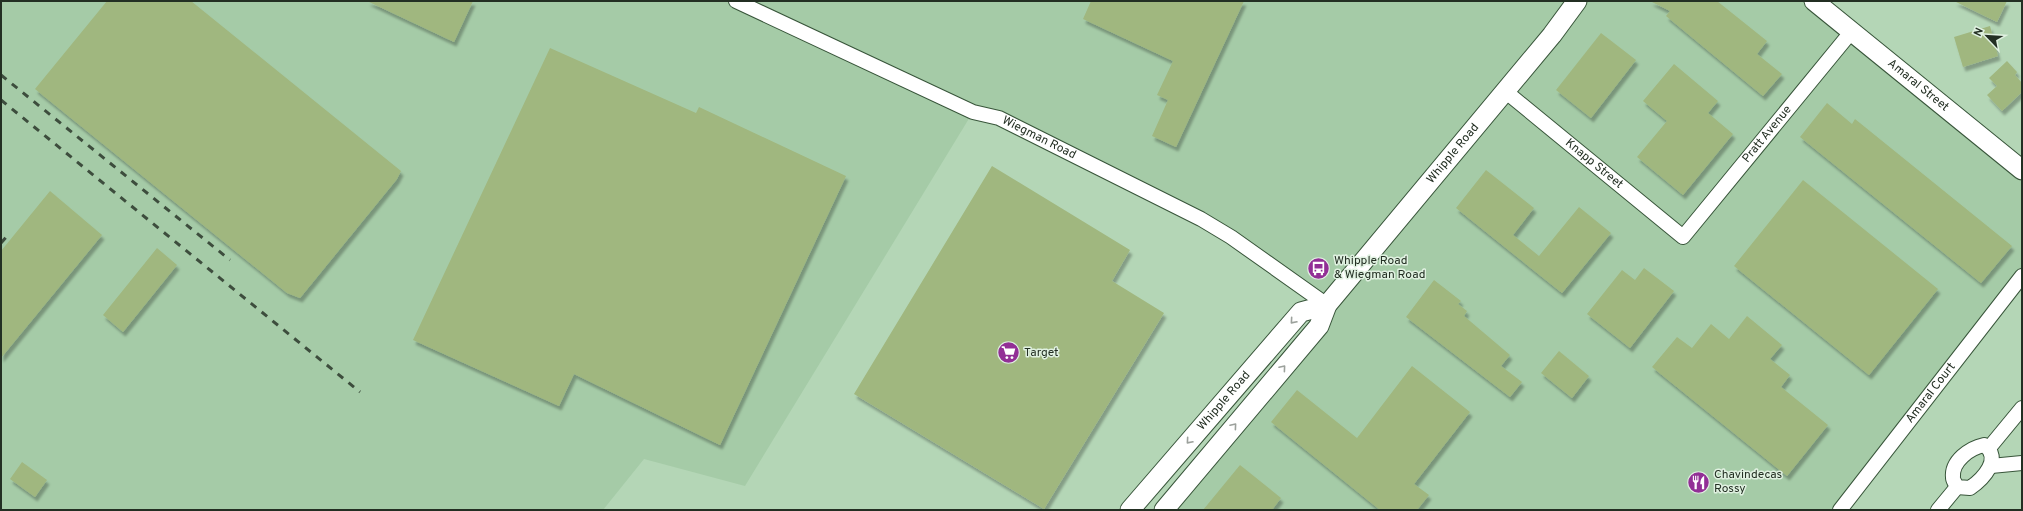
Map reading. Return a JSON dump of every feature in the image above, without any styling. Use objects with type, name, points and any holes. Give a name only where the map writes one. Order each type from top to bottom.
[{"type":"main road","name":"Whipple Road","points":[[1164,510],[1319,326],[1327,305],[1552,35],[1577,1]]},
{"type":"main road","name":"Amaral Street","points":[[1814,1],[2022,170]]},
{"type":"main road","name":"Whipple Road","points":[[1130,510],[1301,312],[1327,305]]},
{"type":"street","name":"Wiegman Road","points":[[736,1],[973,112],[999,118],[1201,219],[1231,237],[1327,305]]},
{"type":"street","name":"Pratt Avenue","points":[[1683,237],[1852,31]]},
{"type":"street","name":"Knapp Street","points":[[1505,91],[1683,237]]},
{"type":"street","name":"Amaral Court","points":[[1840,510],[2022,276]]},
{"type":"street","points":[[1988,448],[2022,408]]},
{"type":"street","points":[[1984,445],[1988,448],[1992,456],[1991,466],[1986,475],[1970,488],[1957,487],[1953,478],[1954,469],[1959,460],[1975,447],[1984,445]]},
{"type":"street","points":[[1991,466],[2022,463]]},
{"type":"street","points":[[1938,510],[1957,487]]},
{"type":"shaded area","points":[[1,1],[1814,1],[2022,170],[2022,277],[1840,510],[1164,510],[1327,305],[1231,237],[973,112],[745,486],[644,459],[603,510],[1,510]]},
{"type":"building","points":[[107,1],[191,1],[401,171],[397,179],[300,298],[287,293],[35,89]]},
{"type":"building","points":[[367,1],[473,1],[454,42]]},
{"type":"building","points":[[1091,1],[1244,1],[1176,147],[1152,136],[1168,100],[1157,95],[1173,61],[1083,19]]},
{"type":"building","points":[[1650,1],[1717,1],[1767,41],[1757,54],[1782,74],[1763,96],[1666,16],[1670,11]]},
{"type":"building","points":[[1954,1],[2007,1],[1997,22]]},
{"type":"building","points":[[1990,26],[1998,56],[1963,67],[1954,37]]},
{"type":"building","points":[[1601,33],[1636,60],[1591,118],[1556,90]]},
{"type":"building","points":[[550,48],[696,113],[699,107],[846,176],[720,445],[574,374],[559,406],[413,340]]},
{"type":"building","points":[[2007,61],[2017,72],[2015,75],[2022,83],[2022,92],[2002,111],[1987,95],[1997,86],[1989,78]]},
{"type":"building","points":[[1674,64],[1718,101],[1708,113],[1733,134],[1683,195],[1637,157],[1667,121],[1643,101]]},
{"type":"building","points":[[1827,103],[1852,124],[1855,119],[2012,246],[1981,283],[1800,137]]},
{"type":"building","name":"Target","points":[[992,166],[1130,250],[1112,281],[1164,313],[1044,509],[854,394]]},
{"type":"building","points":[[1486,170],[1534,208],[1513,235],[1539,256],[1579,207],[1611,233],[1562,293],[1456,208]]},
{"type":"building","points":[[1803,180],[1938,289],[1869,375],[1734,266]]},
{"type":"building","points":[[50,191],[102,235],[1,358],[1,251]]},
{"type":"building","points":[[157,248],[177,265],[123,332],[103,315]]},
{"type":"building","points":[[1644,268],[1674,291],[1630,348],[1587,314],[1622,270],[1635,280]]},
{"type":"building","points":[[1434,280],[1461,301],[1458,304],[1467,311],[1464,316],[1510,355],[1501,366],[1522,382],[1510,397],[1406,317]]},
{"type":"building","points":[[1747,316],[1782,345],[1770,359],[1790,375],[1781,387],[1828,425],[1787,476],[1652,367],[1677,337],[1692,348],[1711,324],[1729,339]]},
{"type":"building","points":[[1559,351],[1589,376],[1572,398],[1541,373]]},
{"type":"building","points":[[1412,366],[1470,412],[1414,484],[1429,495],[1417,510],[1380,510],[1271,422],[1297,390],[1357,438]]},
{"type":"building","points":[[22,462],[47,480],[35,497],[10,479]]},
{"type":"building","points":[[1240,465],[1281,498],[1272,510],[1203,510]]},
{"type":"railway","points":[[1,75],[230,260]]},
{"type":"railway","points":[[1,100],[360,392]]},
{"type":"railway","points":[[1,243],[8,235]]},
{"type":"place","name":"Whipple Road & Wiegman Road","points":[[1319,268]]},
{"type":"place","name":"Target","points":[[1009,353]]},
{"type":"place","name":"Chavindecas Rossy","points":[[1699,482]]}]
